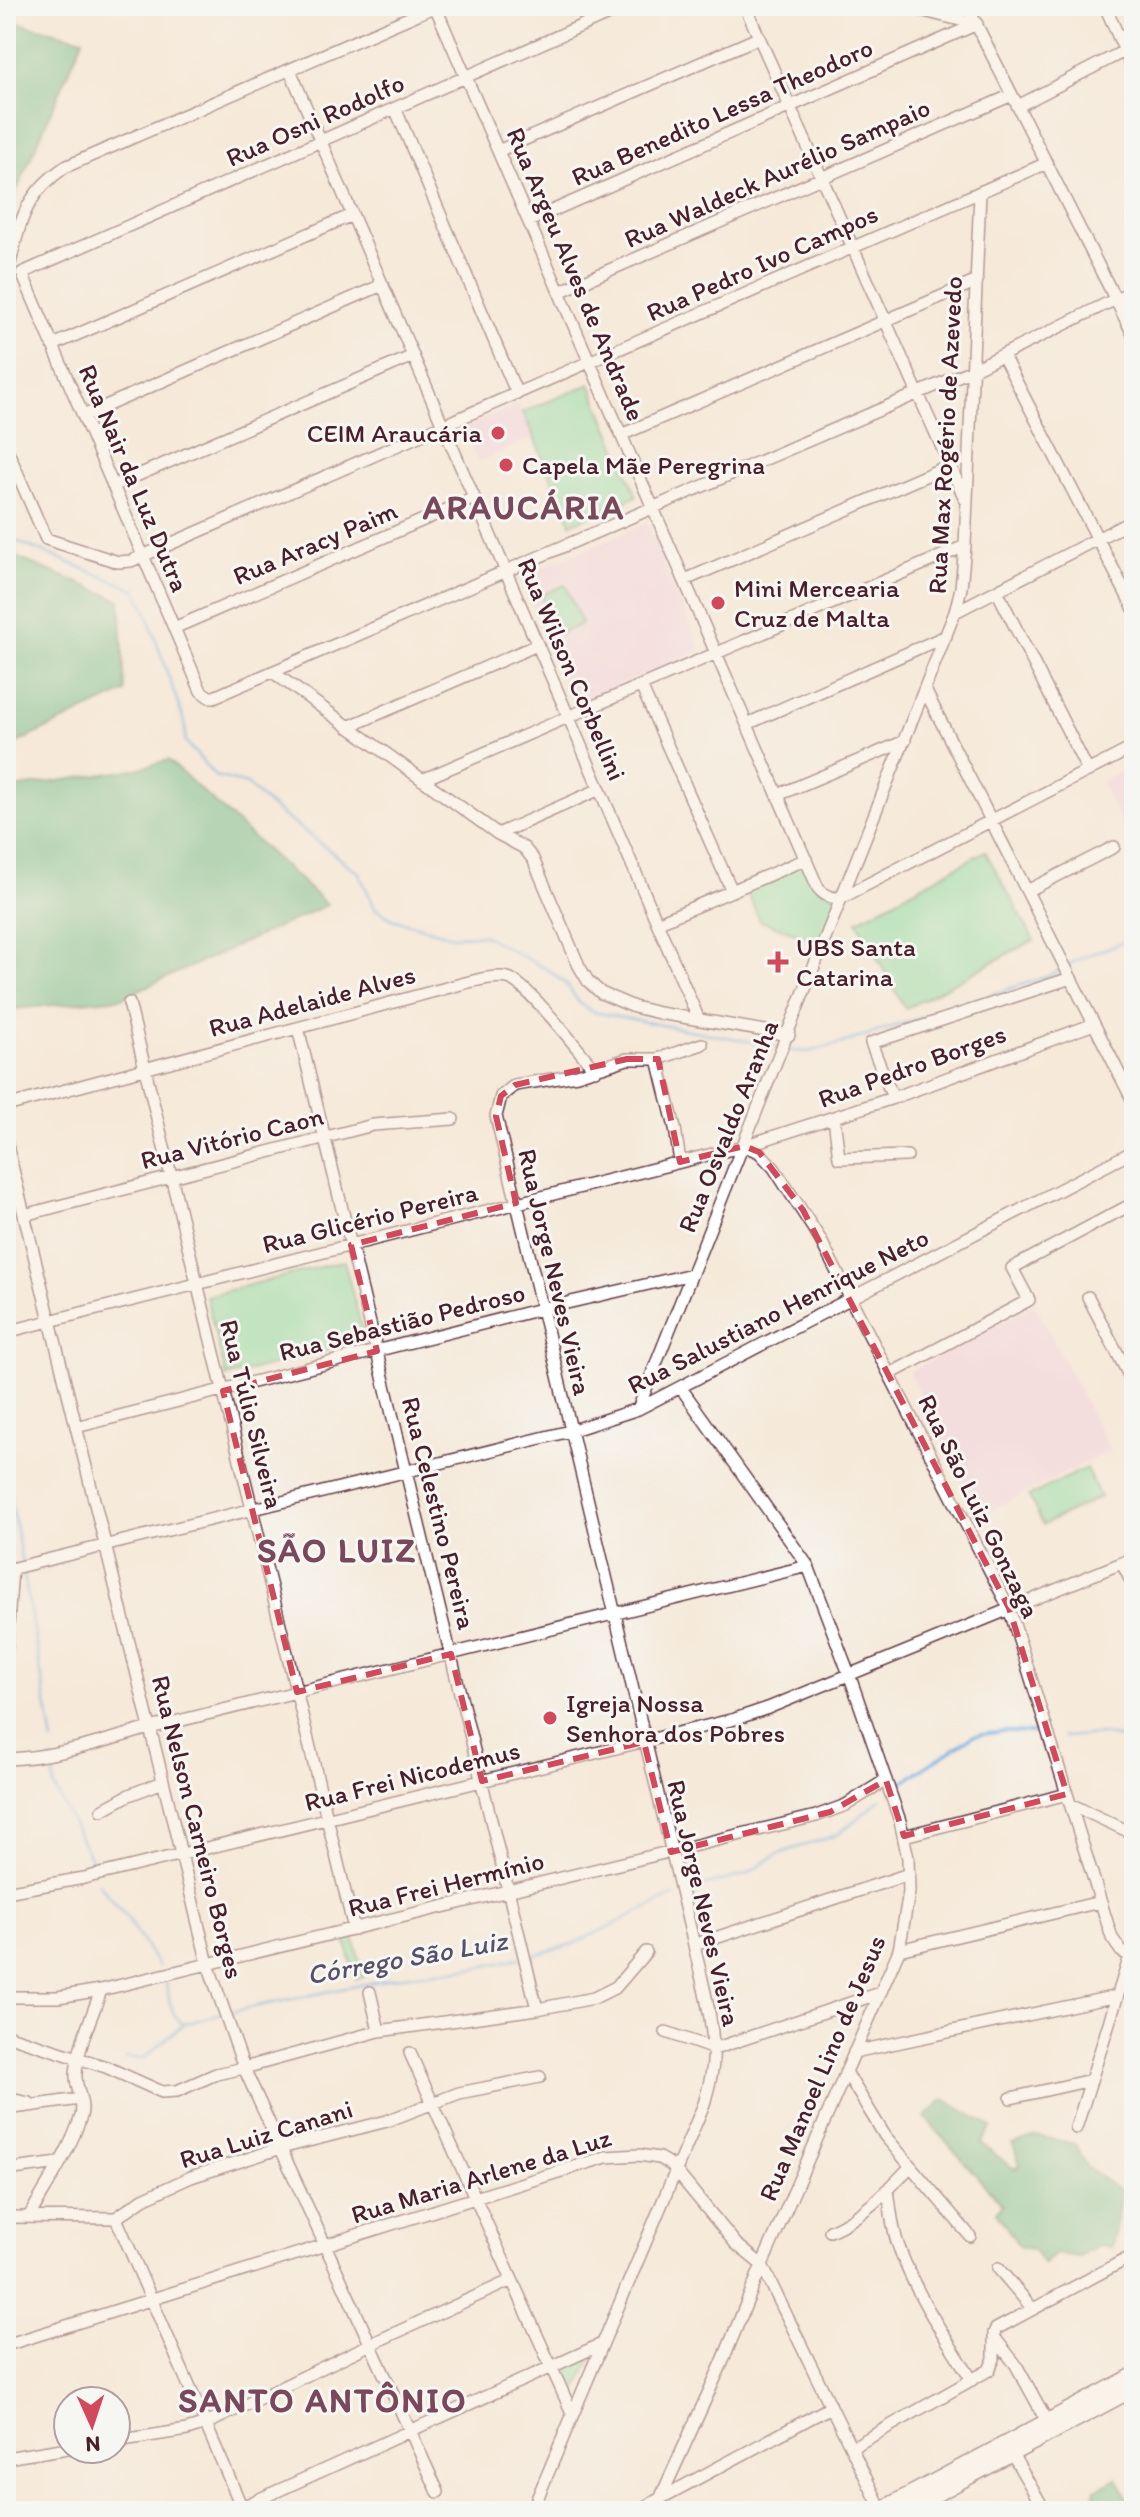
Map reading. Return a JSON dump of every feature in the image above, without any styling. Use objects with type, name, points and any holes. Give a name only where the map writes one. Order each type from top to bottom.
[{"type":"main road","points":[[880,2510],[1134,2375]]},
{"type":"main road","points":[[905,2511],[1134,2390]]},
{"type":"street","name":"Rua Argeu Alves de Andrade","points":[[436,6],[818,888],[824,895],[841,898]]},
{"type":"street","points":[[22,273],[8,268],[21,220],[39,187],[51,177],[82,158],[436,6]]},
{"type":"street","name":"Rua Osni Rodolfo","points":[[22,273],[626,6]]},
{"type":"street","points":[[745,6],[966,503]]},
{"type":"street","points":[[904,6],[977,24]]},
{"type":"street","points":[[967,6],[1134,336]]},
{"type":"street","points":[[1105,6],[1129,48],[1134,72]]},
{"type":"street","name":"Rua Benedito Lessa Theodoro","points":[[529,221],[977,24]]},
{"type":"street","points":[[498,151],[758,38]]},
{"type":"street","name":"Rua Waldeck Aurélio Sampaio","points":[[559,292],[821,178],[1015,101],[1129,48]]},
{"type":"street","name":"Rua Wilson Corbellini","points":[[290,70],[699,1020]]},
{"type":"street","points":[[395,108],[517,394]]},
{"type":"street","name":"Rua Pedro Ivo Campos","points":[[144,557],[1047,163]]},
{"type":"street","name":"Rua Max Rogério de Azevedo","points":[[841,898],[946,636],[961,588],[980,192]]},
{"type":"street","points":[[53,345],[352,215]]},
{"type":"street","name":"Rua Nair da Luz Dutra","points":[[22,273],[201,691],[209,697],[220,696],[274,673]]},
{"type":"street","points":[[621,435],[977,281]]},
{"type":"street","points":[[83,416],[382,285]]},
{"type":"street","points":[[274,673],[972,370],[1134,290]]},
{"type":"street","points":[[113,486],[413,356]]},
{"type":"street","points":[[1003,356],[1134,609]]},
{"type":"street","points":[[6,447],[46,539],[118,562],[144,557]]},
{"type":"street","points":[[685,580],[950,465]]},
{"type":"street","name":"Rua Aracy Paim","points":[[174,628],[474,498]]},
{"type":"street","points":[[955,612],[1134,520]]},
{"type":"street","points":[[422,780],[965,546]]},
{"type":"street","points":[[997,591],[1088,771]]},
{"type":"street","points":[[747,724],[946,636]]},
{"type":"street","points":[[348,727],[537,645]]},
{"type":"street","points":[[274,673],[498,834],[524,848],[533,859],[579,966],[588,981],[601,993],[634,1007],[788,1038]]},
{"type":"street","points":[[641,686],[732,891]]},
{"type":"street","points":[[925,690],[1134,1103]]},
{"type":"street","points":[[778,795],[905,741]]},
{"type":"street","points":[[841,898],[1134,747]]},
{"type":"street","points":[[498,834],[600,789]]},
{"type":"street","points":[[1027,891],[1114,847]]},
{"type":"street","points":[[657,923],[806,859]]},
{"type":"street","name":"Rua Osvaldo Aranha","points":[[638,1409],[788,1038],[841,898]]},
{"type":"street","points":[[893,1098],[871,1043],[1069,974]]},
{"type":"street","name":"Rua Adelaide Alves","points":[[6,1106],[465,983],[499,977],[509,979],[525,990],[595,1070]]},
{"type":"street","name":"Rua Túlio Silveira","points":[[129,1003],[354,1929]]},
{"type":"street","name":"Rua Pedro Borges","points":[[744,1146],[893,1098],[1094,1024]]},
{"type":"street","name":"Rua Celestino Pereira","points":[[298,1028],[537,2009]]},
{"type":"street","points":[[595,1070],[627,1059],[658,1059],[702,1044]]},
{"type":"street","points":[[658,1059],[680,1162]]},
{"type":"street","name":"Rua Jorge Neves Vieira","points":[[532,2511],[704,2104],[714,2049],[694,1945],[496,1116],[501,1096],[515,1085],[595,1070]]},
{"type":"street","points":[[834,1118],[839,1158],[907,1156]]},
{"type":"street","name":"Rua Vitório Caon","points":[[24,1215],[381,1123],[453,1119]]},
{"type":"street","name":"Rua Nelson Carneiro Borges","points":[[6,1141],[208,1964],[244,2068],[438,2492]]},
{"type":"street","name":"Rua Glicério Pereira","points":[[6,1332],[744,1146]]},
{"type":"street","name":"Rua São Luiz Gonzaga","points":[[744,1146],[759,1152],[774,1168],[803,1210],[1009,1608],[1100,1902],[1115,1944],[1132,1957]]},
{"type":"street","name":"Rua Salustiano Henrique Neto","points":[[11,1569],[570,1431],[638,1409],[1134,1151]]},
{"type":"street","points":[[890,1374],[1029,1300],[1012,1268],[1134,1203]]},
{"type":"street","name":"Rua Sebastião Pedroso","points":[[76,1427],[541,1309],[692,1274]]},
{"type":"street","points":[[1088,1297],[1134,1385]]},
{"type":"street","name":"Rua Manoel Lino de Jesus","points":[[660,2505],[899,1950],[907,1911],[909,1874],[904,1836],[886,1780],[808,1566],[681,1388]]},
{"type":"street","name":"Rua Frei Nicodemus","points":[[6,1892],[73,1881],[735,1719],[1134,1558]]},
{"type":"street","points":[[1122,1563],[1134,1587]]},
{"type":"street","points":[[6,1759],[43,1756],[808,1566]]},
{"type":"street","points":[[6,1652],[11,1569]]},
{"type":"street","name":"Rua Frei Hermínio","points":[[6,1997],[58,1997],[101,1990],[671,1852],[830,1812],[886,1780]]},
{"type":"street","points":[[102,1810],[163,1782]]},
{"type":"street","points":[[904,1836],[1068,1799],[1134,1834]]},
{"type":"street","points":[[694,1945],[909,1874]]},
{"type":"street","points":[[899,1950],[1100,1902]]},
{"type":"street","points":[[6,2035],[114,2070],[162,2092],[177,2091],[216,2074],[379,2031],[594,1998],[625,1979],[646,1952]]},
{"type":"street","points":[[1076,2128],[1132,1957]]},
{"type":"street","points":[[30,2215],[82,2113],[76,2083],[78,2058],[101,1990]]},
{"type":"street","points":[[370,1992],[379,2031]]},
{"type":"street","points":[[666,2032],[714,2049],[880,1993]]},
{"type":"street","points":[[854,2052],[1117,1996]]},
{"type":"street","points":[[410,2053],[572,2413]]},
{"type":"street","points":[[846,2072],[885,2136],[970,2236]]},
{"type":"street","name":"Rua Luiz Canani","points":[[116,2218],[166,2187],[281,2148],[387,2121],[468,2091],[540,2077]]},
{"type":"street","points":[[1011,2098],[1091,2080]]},
{"type":"street","points":[[6,2098],[38,2105]]},
{"type":"street","points":[[6,2109],[80,2099]]},
{"type":"street","name":"Rua Maria Arlene da Luz","points":[[6,2345],[606,2157],[623,2154],[659,2158],[677,2171],[736,2244],[762,2265],[880,2510]]},
{"type":"street","points":[[6,2170],[59,2163]]},
{"type":"street","points":[[830,2231],[856,2217],[910,2167]]},
{"type":"street","points":[[888,2190],[893,2227],[907,2269],[972,2380]]},
{"type":"street","points":[[6,2217],[116,2218],[243,2509]]},
{"type":"street","points":[[851,2448],[989,2370],[993,2364],[996,2329],[1134,2255]]},
{"type":"street","points":[[998,2268],[1033,2309]]},
{"type":"street","points":[[132,2439],[206,2424],[512,2280]]},
{"type":"street","points":[[994,2337],[1016,2365],[1047,2421]]},
{"type":"street","points":[[215,2511],[243,2509],[602,2344]]},
{"type":"street","points":[[637,2511],[660,2505],[831,2407]]},
{"type":"street","points":[[6,2458],[52,2451]]},
{"type":"street","points":[[1012,2454],[1045,2511]]},
{"type":"highlighted area","points":[[627,1059],[658,1059],[680,1162],[744,1146],[759,1152],[803,1210],[1009,1608],[1067,1794],[904,1836],[886,1780],[830,1812],[671,1852],[644,1742],[482,1781],[451,1654],[297,1692],[223,1391],[377,1351],[351,1245],[516,1203],[496,1116],[501,1096],[515,1085]]},
{"type":"shaded area","name":"CEIM Araucária","points":[[519,404],[534,438],[478,462],[463,428]]},
{"type":"shaded area","points":[[647,523],[701,650],[574,704],[520,577]]},
{"type":"shaded area","points":[[1134,765],[1134,849],[1100,782]]},
{"type":"shaded area","points":[[1035,1304],[1110,1451],[979,1516],[909,1372]]},
{"type":"green space","points":[[6,20],[83,39],[6,215]]},
{"type":"green space","points":[[590,384],[637,496],[571,524],[523,412]]},
{"type":"green space","points":[[6,553],[120,600],[125,692],[6,748]]},
{"type":"green space","points":[[565,585],[582,624],[558,634],[541,595]]},
{"type":"green space","points":[[168,760],[327,905],[121,998],[6,1010],[6,789],[137,769]]},
{"type":"green space","points":[[985,851],[1034,940],[905,1009],[857,921]]},
{"type":"green space","points":[[806,859],[818,888],[841,898],[824,943],[760,921],[744,886]]},
{"type":"green space","points":[[344,1261],[365,1341],[226,1377],[206,1296]]},
{"type":"green space","points":[[1086,1468],[1100,1497],[1043,1525],[1029,1496]]},
{"type":"green space","points":[[352,1933],[364,1977],[356,1979],[344,1936]]},
{"type":"green space","points":[[944,2099],[992,2127],[981,2143],[1014,2169],[1020,2165],[1013,2144],[1036,2136],[1075,2144],[1086,2166],[1121,2192],[1112,2247],[1099,2245],[1080,2257],[1056,2254],[1044,2264],[1032,2249],[1020,2247],[996,2212],[1002,2205],[925,2117]]},
{"type":"green space","points":[[593,2354],[572,2400],[557,2370]]},
{"type":"green space","points":[[1117,2478],[1130,2503],[1119,2511],[1090,2511],[1096,2489]]},
{"type":"waterway","points":[[6,537],[136,590],[185,724],[185,741],[215,776],[247,784],[264,801],[359,873],[375,908],[392,919],[452,936],[483,935],[550,971],[567,985],[580,1004],[593,1012],[774,1046],[781,1050],[808,1052],[1061,970]]},
{"type":"waterway","points":[[1068,965],[1134,937]]},
{"type":"waterway","name":"Córrego São Luiz","points":[[6,1452],[9,1489],[53,1742]]},
{"type":"waterway","name":"Córrego São Luiz","points":[[898,1785],[973,1736],[1006,1731],[1037,1733]]},
{"type":"waterway","name":"Córrego São Luiz","points":[[1063,1737],[1100,1734],[1134,1740]]},
{"type":"waterway","name":"Córrego São Luiz","points":[[52,1759],[54,1787],[95,1867]]},
{"type":"waterway","name":"Córrego São Luiz","points":[[689,1890],[747,1874],[778,1854],[837,1835],[881,1799]]},
{"type":"waterway","name":"Córrego São Luiz","points":[[99,1884],[129,1920],[158,1966]]},
{"type":"waterway","name":"Córrego São Luiz","points":[[527,1957],[573,1944],[674,1895]]},
{"type":"waterway","name":"Córrego São Luiz","points":[[229,2012],[409,1975],[477,1968],[520,1958]]},
{"type":"waterway","name":"Córrego São Luiz","points":[[166,1983],[173,2012],[184,2024]]},
{"type":"waterway","points":[[126,2058],[144,2058],[184,2024],[221,2014]]},
{"type":"place","name":"CEIM Araucária","points":[[498,433]]},
{"type":"place","name":"Capela Mãe Peregrina","points":[[506,465]]},
{"type":"place","name":"Mini Mercearia Cruz de Malta","points":[[718,603]]},
{"type":"place","name":"UBS Santa Catarina","points":[[778,962]]},
{"type":"place","name":"Igreja Nossa Senhora dos Pobres","points":[[550,1718]]},
{"type":"district","name":"ARAUCÁRIA","points":[[524,507]]},
{"type":"district","name":"SÃO LUIZ","points":[[337,1550]]},
{"type":"district","name":"SANTO ANTÔNIO","points":[[323,2400]]}]
